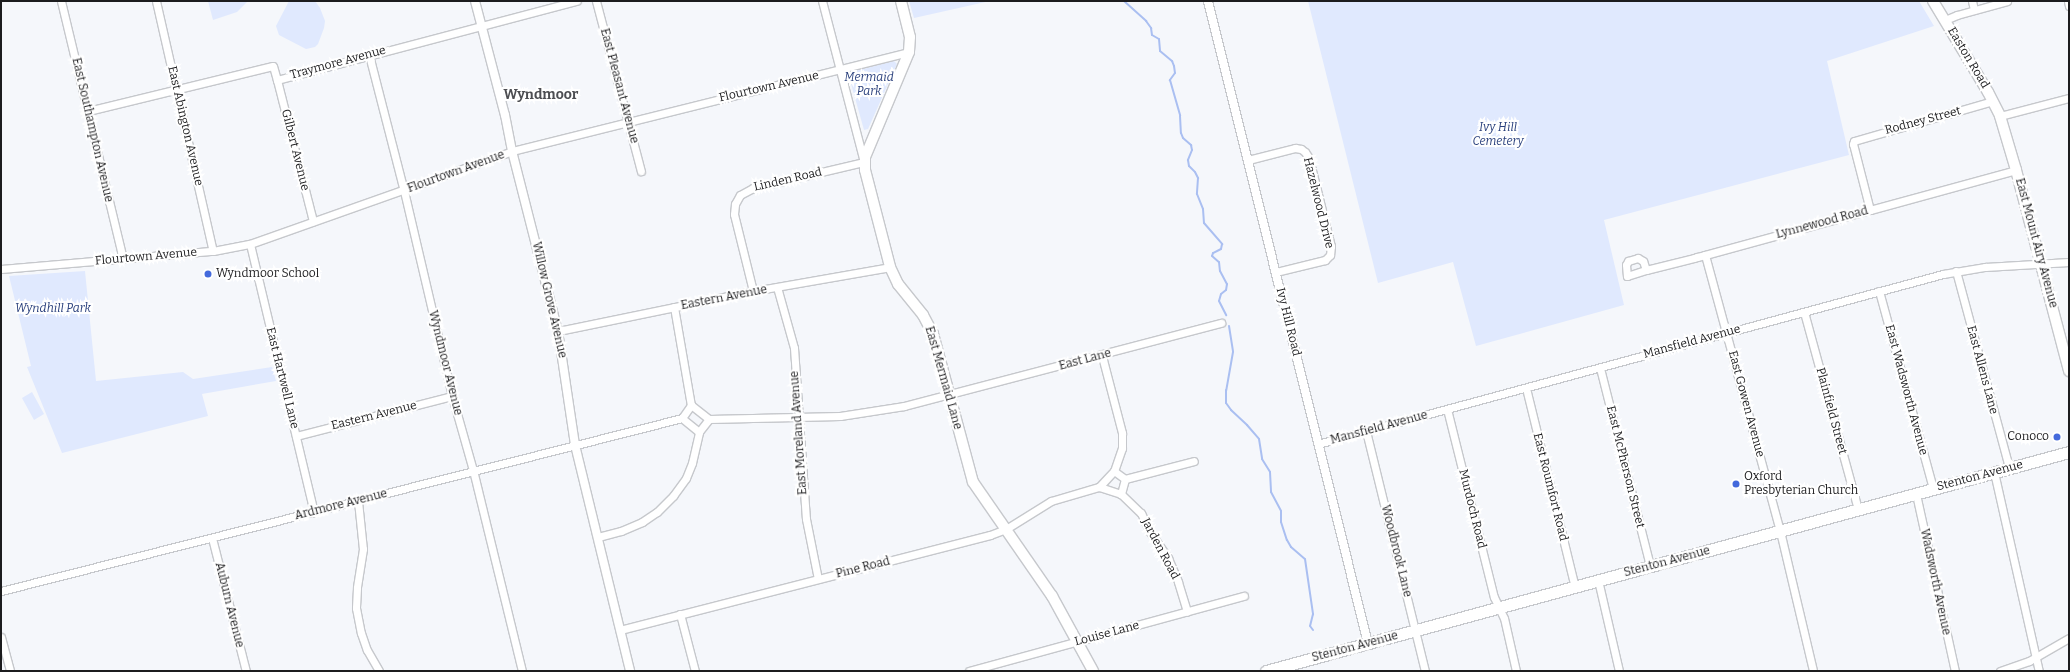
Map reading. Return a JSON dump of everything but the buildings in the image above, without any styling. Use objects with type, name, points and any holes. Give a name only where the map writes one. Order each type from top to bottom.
[{"type":"main road","name":"East Mermaid Lane","points":[[901,1],[910,38],[909,52],[869,143],[864,162],[890,267],[898,284],[923,315],[930,327],[970,475],[977,488],[1052,596],[1093,671]]},
{"type":"main road","name":"Easton Road","points":[[1933,1],[1993,101],[2000,116]]},
{"type":"main road","name":"East Mount Airy Avenue","points":[[2000,116],[2016,170],[2069,371]]},
{"type":"main road","name":"Stenton Avenue","points":[[1266,671],[1292,668],[1368,643],[2069,452]]},
{"type":"street","name":"East Southampton Avenue","points":[[61,1],[123,259]]},
{"type":"street","name":"East Abington Avenue","points":[[156,1],[178,89],[214,251]]},
{"type":"street","name":"Willow Grove Avenue","points":[[475,1],[505,115],[512,151],[558,331],[575,445],[630,671]]},
{"type":"street","name":"Traymore Avenue","points":[[88,111],[273,66],[277,80],[369,54],[577,1]]},
{"type":"street","name":"East Pleasant Avenue","points":[[596,1],[641,171]]},
{"type":"street","points":[[822,1],[864,162]]},
{"type":"street","name":"Ivy Hill Road","points":[[1208,1],[1368,643]]},
{"type":"street","points":[[1972,1],[1974,10]]},
{"type":"street","points":[[1945,20],[2007,1]]},
{"type":"street","points":[[2068,1],[2069,6]]},
{"type":"street","name":"Flourtown Avenue","points":[[1,269],[214,251],[250,244],[404,191],[512,151],[909,52]]},
{"type":"street","name":"Wyndmoor Avenue","points":[[369,54],[404,191],[452,396],[473,470],[522,671]]},
{"type":"street","name":"Gilbert Avenue","points":[[277,80],[314,221]]},
{"type":"street","points":[[2000,116],[2069,98]]},
{"type":"street","name":"Rodney Street","points":[[1870,210],[1853,144],[1854,141],[1993,101]]},
{"type":"street","name":"Hazelwood Drive","points":[[1248,160],[1295,148],[1301,148],[1305,152],[1309,158],[1331,246],[1330,255],[1325,260],[1276,272]]},
{"type":"street","name":"Linden Road","points":[[753,291],[734,214],[735,204],[740,195],[753,188],[864,162]]},
{"type":"street","name":"Lynnewood Road","points":[[1646,270],[1643,261],[1635,259],[1627,263],[1627,276],[2016,170]]},
{"type":"street","name":"East Hartwell Lane","points":[[250,244],[314,512]]},
{"type":"street","name":"East Gowen Avenue","points":[[1705,255],[1780,531],[1813,671]]},
{"type":"street","name":"Mansfield Avenue","points":[[1318,444],[1956,271],[1985,267],[2069,262]]},
{"type":"street","name":"Eastern Avenue","points":[[558,331],[753,291],[890,267]]},
{"type":"street","name":"East Allens Lane","points":[[1956,271],[2009,468]]},
{"type":"street","name":"East Moreland Avenue","points":[[777,288],[794,348],[797,417],[806,519],[818,579]]},
{"type":"street","name":"East Wadsworth Avenue","points":[[1879,291],[1934,489]]},
{"type":"street","points":[[674,307],[691,405],[709,419],[862,414],[949,395]]},
{"type":"street","name":"Plainfield Street","points":[[1804,312],[1858,510]]},
{"type":"street","name":"East Lane","points":[[949,395],[1102,356],[1221,323]]},
{"type":"street","points":[[1102,356],[1122,433],[1122,448],[1114,471],[1099,487],[1121,494],[1124,480]]},
{"type":"street","name":"East McPherson Street","points":[[1600,368],[1650,566]]},
{"type":"street","name":"East Roumfort Road","points":[[1526,388],[1575,587]]},
{"type":"street","name":"Eastern Avenue","points":[[296,436],[452,396]]},
{"type":"street","points":[[691,405],[682,418],[699,432]]},
{"type":"street","name":"Murdoch Road","points":[[1447,409],[1494,597],[1504,618],[1516,671]]},
{"type":"street","name":"Ardmore Avenue","points":[[1,591],[682,418]]},
{"type":"street","points":[[598,537],[621,531],[642,522],[657,512],[673,496],[686,478],[692,462],[699,432],[709,419]]},
{"type":"street","name":"Woodbrook Lane","points":[[1366,431],[1425,671]]},
{"type":"street","points":[[1124,480],[1194,461]]},
{"type":"street","points":[[1114,471],[1124,480]]},
{"type":"street","points":[[1994,472],[2039,671]]},
{"type":"street","name":"Pine Road","points":[[620,630],[990,535],[1006,529],[1051,501],[1099,487]]},
{"type":"street","name":"Jarden Road","points":[[1121,494],[1141,512],[1150,532],[1168,558],[1178,582],[1187,612]]},
{"type":"street","name":"Wadsworth Avenue","points":[[1916,494],[1955,671]]},
{"type":"street","points":[[358,501],[363,549],[357,588],[356,608],[361,633],[367,650],[379,671]]},
{"type":"street","name":"Auburn Avenue","points":[[212,538],[246,671]]},
{"type":"street","points":[[1598,580],[1619,671]]},
{"type":"street","name":"Louise Lane","points":[[969,671],[1244,596]]},
{"type":"street","points":[[680,614],[695,671]]},
{"type":"street","points":[[1,637],[10,671]]},
{"type":"street","points":[[2000,671],[2036,657],[2069,638]]},
{"type":"green space","points":[[208,1],[248,1],[237,12],[213,20]]},
{"type":"green space","points":[[289,1],[315,1],[320,8],[325,21],[318,44],[315,47],[306,49],[279,35],[276,26]]},
{"type":"green space","points":[[909,1],[990,1],[914,18]]},
{"type":"green space","name":"Ivy Hill Cemetery","points":[[1308,1],[1919,1],[1934,26],[1827,61],[1849,155],[1604,220],[1624,305],[1476,346],[1453,262],[1378,283]]},
{"type":"green space","name":"Mermaid Park","points":[[894,61],[897,64],[868,129],[864,130],[848,73]]},
{"type":"green space","name":"Wyndhill Park","points":[[85,271],[96,381],[183,372],[193,379],[272,367],[276,381],[202,394],[208,416],[62,453],[27,367],[31,366],[9,276]]},
{"type":"green space","points":[[32,392],[44,414],[34,420],[22,398]]},
{"type":"waterway","points":[[1124,1],[1146,21],[1151,28],[1152,35],[1159,39],[1160,51],[1172,61],[1174,66],[1175,73],[1170,80],[1180,116],[1181,133],[1183,138],[1191,145],[1192,150],[1188,160],[1189,166],[1198,178],[1197,194],[1203,209],[1204,223],[1222,244],[1221,249],[1213,253],[1212,256],[1219,262],[1220,271],[1227,284],[1226,290],[1221,294],[1219,301],[1226,315]]},
{"type":"waterway","points":[[1229,326],[1233,352],[1226,390],[1226,403],[1259,439],[1262,459],[1270,472],[1271,492],[1281,511],[1281,522],[1287,540],[1291,547],[1305,559],[1313,614],[1310,626],[1313,630]]},
{"type":"place","name":"Wyndmoor School","points":[[208,274]]},
{"type":"place","name":"Conoco","points":[[2057,437]]},
{"type":"place","name":"Oxford Presbyterian Church","points":[[1736,484]]},
{"type":"district","name":"Wyndmoor","points":[[541,95]]}]
